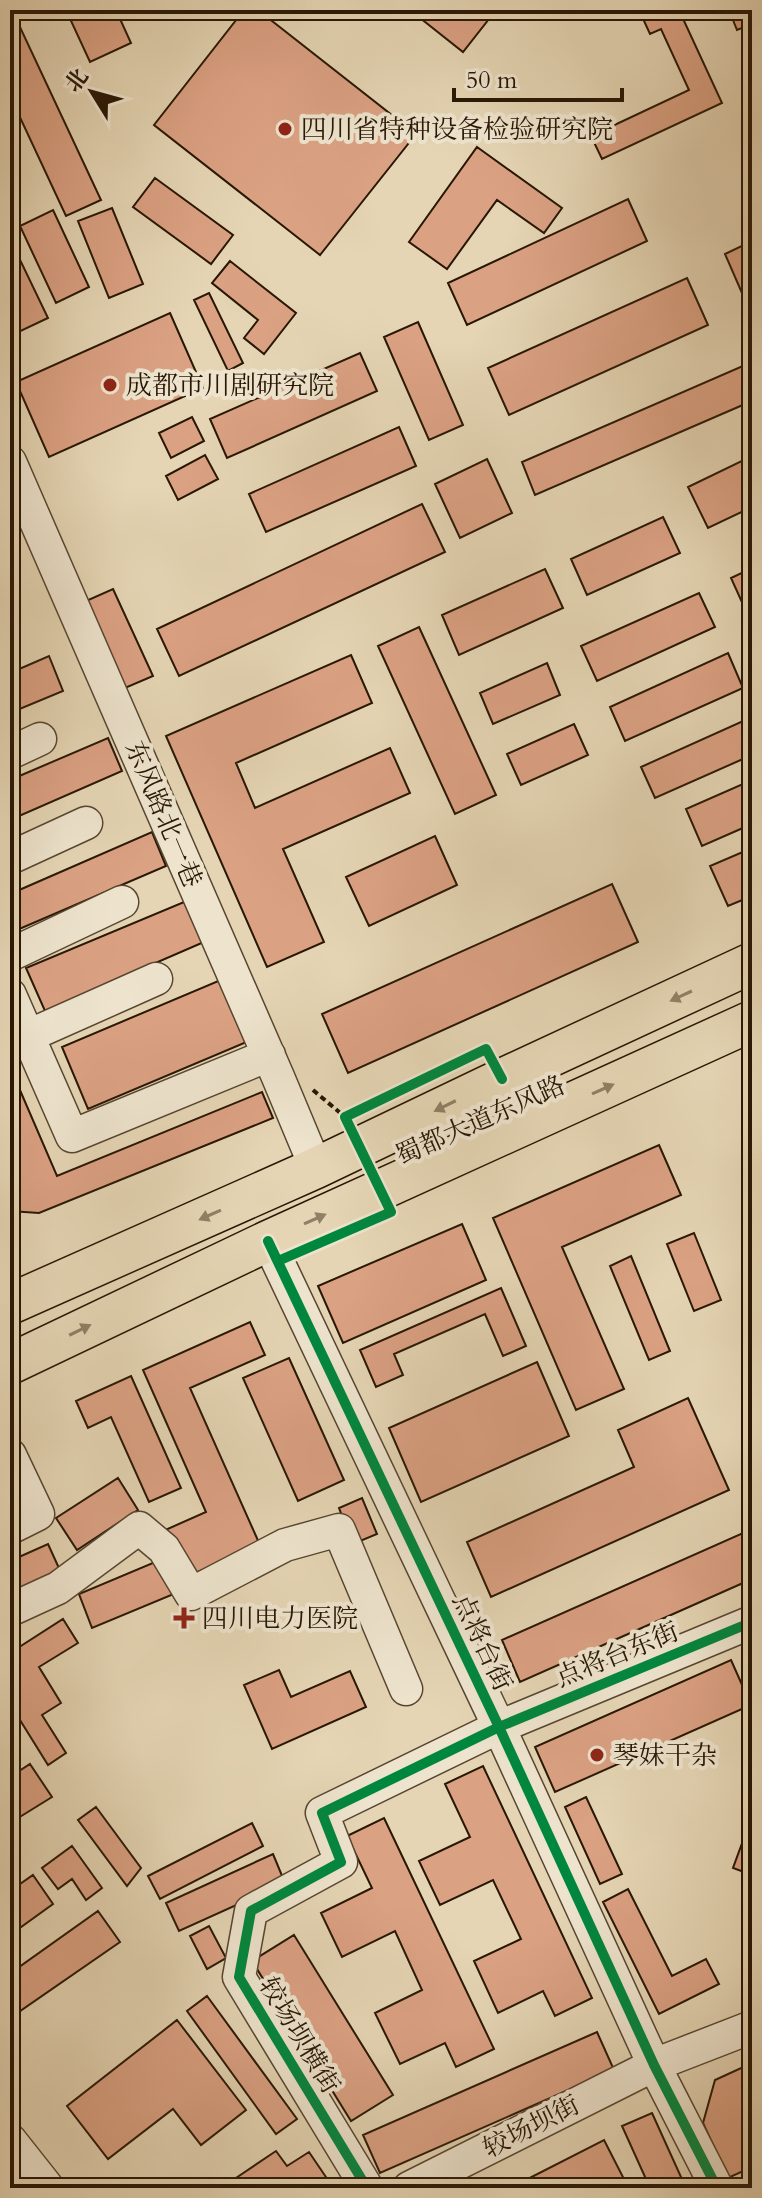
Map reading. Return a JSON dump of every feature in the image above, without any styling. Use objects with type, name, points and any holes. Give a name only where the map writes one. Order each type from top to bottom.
[{"type":"main road","name":"蜀都大道东风路","points":[[10,1304],[316,1168],[752,963]]},
{"type":"main road","name":"蜀都大道东风路","points":[[10,1364],[268,1241],[752,1021]]},
{"type":"street","name":"东风路北一巷","points":[[10,462],[316,1168]]},
{"type":"street","points":[[10,753],[40,739]]},
{"type":"street","points":[[10,858],[86,823]]},
{"type":"street","points":[[10,955],[122,902]]},
{"type":"street","points":[[28,1036],[156,979]]},
{"type":"street","points":[[10,995],[72,1136],[269,1055]]},
{"type":"street","name":"点将台街","points":[[268,1241],[499,1727],[654,2065],[717,2188]]},
{"type":"street","points":[[10,1455],[38,1514],[10,1528]]},
{"type":"street","points":[[10,1610],[58,1588],[139,1528],[164,1549],[191,1594],[285,1545],[339,1530],[406,1689]]},
{"type":"street","name":"点将台东街","points":[[499,1727],[752,1622]]},
{"type":"street","name":"较场坝横街","points":[[367,2188],[239,1977],[251,1911],[341,1862],[322,1813],[499,1727]]},
{"type":"street","name":"较场坝街","points":[[409,2188],[654,2065],[752,2027]]},
{"type":"street","points":[[10,2140],[48,2188]]},
{"type":"path","points":[[312,1089],[345,1117],[351,1131]]},
{"type":"path","points":[[345,1117],[358,1111]]},
{"type":"building","points":[[10,10],[101,200],[66,216],[10,96]]},
{"type":"building","points":[[66,10],[116,10],[131,43],[90,62]]},
{"type":"building","name":"四川省特种设备检验研究院","points":[[244,10],[258,10],[416,134],[320,255],[154,125]]},
{"type":"building","points":[[410,10],[496,10],[463,52]]},
{"type":"building","points":[[639,10],[679,10],[722,103],[602,159],[591,136],[689,90],[661,29],[650,34]]},
{"type":"building","points":[[729,10],[752,10],[752,24],[737,30]]},
{"type":"building","points":[[477,147],[562,208],[544,233],[497,200],[447,269],[409,242]]},
{"type":"building","points":[[155,178],[233,235],[211,264],[133,207]]},
{"type":"building","points":[[628,199],[647,241],[467,325],[448,283]]},
{"type":"building","points":[[112,208],[143,284],[109,298],[78,221]]},
{"type":"building","points":[[53,210],[89,287],[56,303],[20,226]]},
{"type":"building","points":[[10,239],[48,318],[10,336]]},
{"type":"building","points":[[752,241],[752,316],[725,254]]},
{"type":"building","points":[[230,261],[296,313],[264,354],[244,338],[258,320],[212,283]]},
{"type":"building","points":[[687,278],[708,325],[509,415],[488,368]]},
{"type":"building","points":[[209,293],[243,363],[228,371],[194,300]]},
{"type":"building","name":"成都市川剧研究院","points":[[170,313],[203,388],[49,457],[16,382]]},
{"type":"building","points":[[418,322],[463,425],[429,440],[384,337]]},
{"type":"building","points":[[360,353],[377,391],[227,458],[210,419]]},
{"type":"building","points":[[752,362],[752,401],[535,495],[522,462]]},
{"type":"building","points":[[192,417],[204,441],[171,458],[159,433]]},
{"type":"building","points":[[399,427],[416,466],[266,532],[249,494]]},
{"type":"building","points":[[205,455],[218,479],[178,500],[166,476]]},
{"type":"building","points":[[752,456],[752,507],[708,528],[688,487]]},
{"type":"building","points":[[487,459],[512,513],[460,538],[435,484]]},
{"type":"building","points":[[422,504],[445,552],[179,676],[157,629]]},
{"type":"building","points":[[663,517],[680,553],[587,595],[571,559]]},
{"type":"building","points":[[752,568],[752,619],[750,620],[731,578]]},
{"type":"building","points":[[545,569],[563,608],[459,655],[442,615]]},
{"type":"building","points":[[113,589],[153,676],[125,688],[86,601]]},
{"type":"building","points":[[699,593],[715,627],[597,681],[581,646]]},
{"type":"building","points":[[419,627],[496,795],[455,814],[378,646]]},
{"type":"building","points":[[728,653],[743,688],[625,741],[610,707]]},
{"type":"building","points":[[351,655],[372,703],[236,763],[255,808],[390,748],[410,793],[283,849],[324,942],[267,967],[166,736]]},
{"type":"building","points":[[49,656],[63,691],[10,713],[10,673]]},
{"type":"building","points":[[547,663],[560,695],[493,724],[480,693]]},
{"type":"building","points":[[752,717],[752,755],[655,798],[641,767]]},
{"type":"building","points":[[574,724],[588,755],[521,785],[507,754]]},
{"type":"building","points":[[108,738],[122,771],[10,820],[10,780]]},
{"type":"building","points":[[752,780],[752,824],[702,846],[686,809]]},
{"type":"building","points":[[152,832],[166,866],[10,933],[10,894]]},
{"type":"building","points":[[435,836],[457,885],[369,926],[346,877]]},
{"type":"building","points":[[752,848],[752,896],[728,906],[710,866]]},
{"type":"building","points":[[612,884],[638,942],[348,1073],[322,1014]]},
{"type":"building","points":[[184,902],[204,942],[45,1011],[26,968]]},
{"type":"building","points":[[223,979],[249,1041],[88,1109],[62,1047]]},
{"type":"building","points":[[10,1067],[57,1176],[262,1092],[273,1118],[39,1213],[10,1211]]},
{"type":"building","points":[[659,1145],[681,1195],[562,1247],[624,1389],[576,1410],[493,1218]]},
{"type":"building","points":[[462,1224],[486,1280],[343,1343],[318,1286]]},
{"type":"building","points":[[694,1233],[721,1300],[694,1311],[667,1244]]},
{"type":"building","points":[[631,1256],[670,1351],[649,1360],[610,1266]]},
{"type":"building","points":[[501,1288],[526,1346],[503,1356],[485,1314],[394,1354],[403,1375],[376,1387],[360,1350]]},
{"type":"building","points":[[250,1322],[265,1355],[190,1388],[260,1545],[184,1578],[163,1531],[206,1512],[143,1370]]},
{"type":"building","points":[[289,1358],[344,1480],[298,1501],[243,1378]]},
{"type":"building","points":[[537,1362],[569,1436],[421,1502],[389,1428]]},
{"type":"building","points":[[131,1376],[181,1488],[149,1502],[111,1417],[88,1428],[76,1401]]},
{"type":"building","points":[[688,1398],[729,1490],[491,1597],[467,1542],[634,1467],[618,1430]]},
{"type":"building","points":[[118,1478],[138,1510],[77,1550],[56,1518]]},
{"type":"building","points":[[362,1498],[377,1534],[353,1544],[339,1508]]},
{"type":"building","points":[[743,1533],[752,1553],[752,1579],[520,1682],[502,1640]]},
{"type":"building","points":[[48,1544],[63,1577],[10,1600],[10,1561]]},
{"type":"building","points":[[167,1557],[181,1591],[92,1628],[79,1594]]},
{"type":"building","points":[[63,1619],[78,1643],[39,1667],[61,1703],[42,1715],[66,1753],[48,1765],[10,1704],[10,1653]]},
{"type":"building","points":[[731,1660],[751,1705],[555,1792],[535,1747]]},
{"type":"building","points":[[279,1670],[291,1697],[350,1671],[366,1707],[272,1749],[244,1685]]},
{"type":"building","points":[[30,1764],[52,1797],[10,1823],[10,1777]]},
{"type":"building","points":[[483,1766],[592,1998],[555,2016],[543,1991],[498,2013],[474,1961],[521,1939],[493,1880],[440,1905],[419,1861],[470,1837],[445,1784]]},
{"type":"building","points":[[586,1797],[622,1874],[600,1884],[565,1807]]},
{"type":"building","points":[[96,1807],[141,1868],[127,1886],[78,1820]]},
{"type":"building","points":[[752,1816],[752,1875],[733,1868]]},
{"type":"building","points":[[384,1818],[494,2049],[456,2067],[445,2043],[400,2064],[375,2013],[422,1990],[395,1931],[342,1957],[321,1913],[372,1888],[347,1836]]},
{"type":"building","points":[[252,1823],[263,1846],[160,1899],[148,1876]]},
{"type":"building","points":[[72,1846],[102,1888],[86,1900],[72,1879],[58,1889],[42,1868]]},
{"type":"building","points":[[273,1854],[285,1883],[179,1931],[166,1903]]},
{"type":"building","points":[[33,1875],[53,1904],[10,1935],[10,1891]]},
{"type":"building","points":[[628,1889],[672,1976],[706,1959],[719,1984],[659,2014],[603,1902]]},
{"type":"building","points":[[98,1911],[120,1942],[10,2018],[10,1969],[12,1972]]},
{"type":"building","points":[[209,1926],[226,1958],[207,1969],[190,1936]]},
{"type":"building","points":[[294,1935],[393,2095],[351,2121],[252,1961]]},
{"type":"building","points":[[207,1996],[297,2119],[276,2134],[187,2011]]},
{"type":"building","points":[[177,2020],[246,2110],[201,2145],[173,2109],[108,2159],[67,2106]]},
{"type":"building","points":[[597,2032],[614,2070],[380,2173],[363,2135]]},
{"type":"building","points":[[752,2063],[752,2167],[728,2178],[703,2123],[715,2080]]},
{"type":"building","points":[[652,2113],[686,2188],[650,2188],[622,2126]]},
{"type":"building","points":[[604,2140],[626,2183],[616,2188],[510,2188]]},
{"type":"building","points":[[276,2151],[287,2166],[309,2152],[330,2183],[324,2188],[229,2188],[227,2184]]},
{"type":"cycle path","points":[[278,1261],[391,1212],[345,1117],[486,1049],[502,1079]]},
{"type":"cycle path","points":[[268,1241],[499,1727],[654,2065],[717,2188]]},
{"type":"cycle path","points":[[367,2188],[239,1977],[251,1911],[341,1862],[322,1813],[499,1727],[752,1622]]},
{"type":"place","name":"四川省特种设备检验研究院","points":[[285,129]]},
{"type":"place","name":"成都市川剧研究院","points":[[110,385]]},
{"type":"place","name":"四川电力医院","points":[[184,1618]]},
{"type":"place","name":"琴妹干杂","points":[[597,1755]]}]
